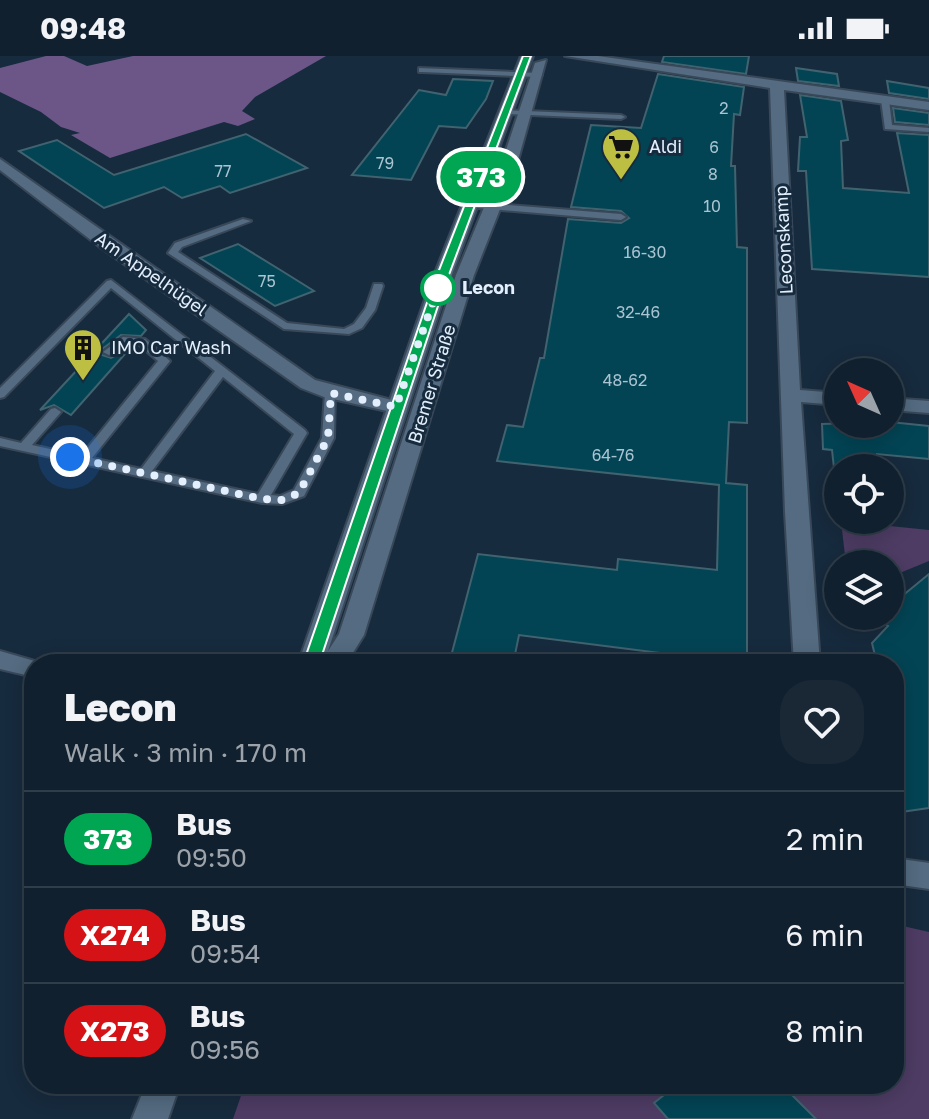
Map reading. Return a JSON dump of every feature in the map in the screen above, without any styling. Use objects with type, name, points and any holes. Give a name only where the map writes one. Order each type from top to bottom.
[{"type":"street","name":"Bremer Straße","points":[[339,654],[351,635],[465,275],[493,208],[525,114],[530,75],[527,56]]},
{"type":"street","name":"Bremer Straße","points":[[314,654],[396,407],[470,205],[507,112],[543,56]]},
{"type":"street","points":[[571,56],[929,106]]},
{"type":"street","name":"Leconskamp","points":[[777,85],[796,512],[806,654]]},
{"type":"street","name":"Am Appelhügel","points":[[0,163],[106,243],[308,384],[331,393],[396,407]]},
{"type":"street","points":[[793,395],[824,398]]},
{"type":"street","points":[[904,405],[929,407]]},
{"type":"street","points":[[0,660],[24,666]]},
{"type":"street","points":[[904,872],[929,876]]},
{"type":"street","points":[[150,1119],[159,1094]]},
{"type":"lane","points":[[422,70],[530,75]]},
{"type":"lane","points":[[885,100],[888,127],[929,130]]},
{"type":"lane","points":[[507,112],[621,117]]},
{"type":"lane","points":[[470,205],[621,217]]},
{"type":"lane","points":[[246,221],[178,245],[173,253],[284,326],[345,332],[358,326],[371,308],[378,286]]},
{"type":"lane","points":[[0,395],[111,283],[301,433],[262,499]]},
{"type":"lane","points":[[84,460],[164,361],[141,341],[127,339],[109,352]]},
{"type":"lane","points":[[144,474],[222,370]]},
{"type":"lane","points":[[0,442],[262,499],[282,500],[299,493],[328,438],[331,393]]},
{"type":"lane","points":[[24,447],[55,412]]},
{"type":"shaded area","points":[[46,56],[64,56],[87,66],[133,56],[326,56],[255,97],[242,111],[255,119],[238,126],[224,122],[110,158],[71,135],[80,133],[61,127],[41,112],[0,92],[0,68]]},
{"type":"shaded area","points":[[904,527],[929,530],[929,561],[904,571],[904,550],[844,550],[843,534],[904,534]]},
{"type":"shaded area","points":[[904,926],[929,932],[929,1119],[233,1119],[242,1094],[904,1094]]},
{"type":"building","points":[[664,56],[749,56],[746,74],[662,62]]},
{"type":"building","points":[[796,68],[837,74],[839,86],[798,81]]},
{"type":"building","points":[[658,74],[744,87],[740,115],[734,114],[731,166],[735,166],[737,247],[747,248],[747,423],[729,422],[726,483],[747,485],[747,654],[668,654],[519,635],[515,654],[452,654],[478,554],[617,570],[618,559],[717,570],[719,485],[497,461],[507,425],[523,427],[540,358],[544,358],[568,219],[621,223],[629,218],[621,211],[571,207],[591,125],[641,128]]},
{"type":"building","points":[[453,79],[493,81],[486,99],[466,128],[439,126],[411,180],[352,175],[419,90],[446,95]]},
{"type":"building","points":[[887,81],[929,88],[929,99],[889,93]]},
{"type":"building","points":[[800,95],[841,101],[848,140],[841,141],[843,188],[909,193],[897,133],[929,135],[929,277],[812,269],[806,171],[798,171],[800,137],[807,137]]},
{"type":"building","points":[[893,108],[929,113],[929,125],[895,122]]},
{"type":"building","points":[[246,134],[307,168],[230,193],[220,186],[182,198],[164,187],[104,208],[19,151],[57,140],[114,175]]},
{"type":"building","points":[[238,244],[314,291],[275,306],[200,258]]},
{"type":"building","name":"IMO Car Wash","points":[[129,314],[146,330],[141,336],[121,335],[101,350],[102,355],[111,358],[132,346],[71,415],[54,405],[40,410]]},
{"type":"building","points":[[904,423],[929,426],[929,459],[904,457],[904,454],[832,454],[832,450],[823,449],[822,424],[824,438],[904,438]]},
{"type":"building","points":[[929,574],[929,808],[904,812],[904,654],[875,654],[872,643],[884,630],[904,630],[904,595]]},
{"type":"building","points":[[665,1094],[791,1094],[816,1119],[668,1119],[654,1103]]},
{"type":"bus line","name":"373","points":[[314,654],[438,288],[527,56]]},
{"type":"place","name":"Aldi","points":[[621,181]]},
{"type":"place","name":"Lecon","points":[[438,288]]},
{"type":"place","name":"IMO Car Wash","points":[[83,382]]},
{"type":"route","points":[[70,457],[262,499],[282,500],[299,493],[328,438],[331,393],[396,407],[438,288]]}]
